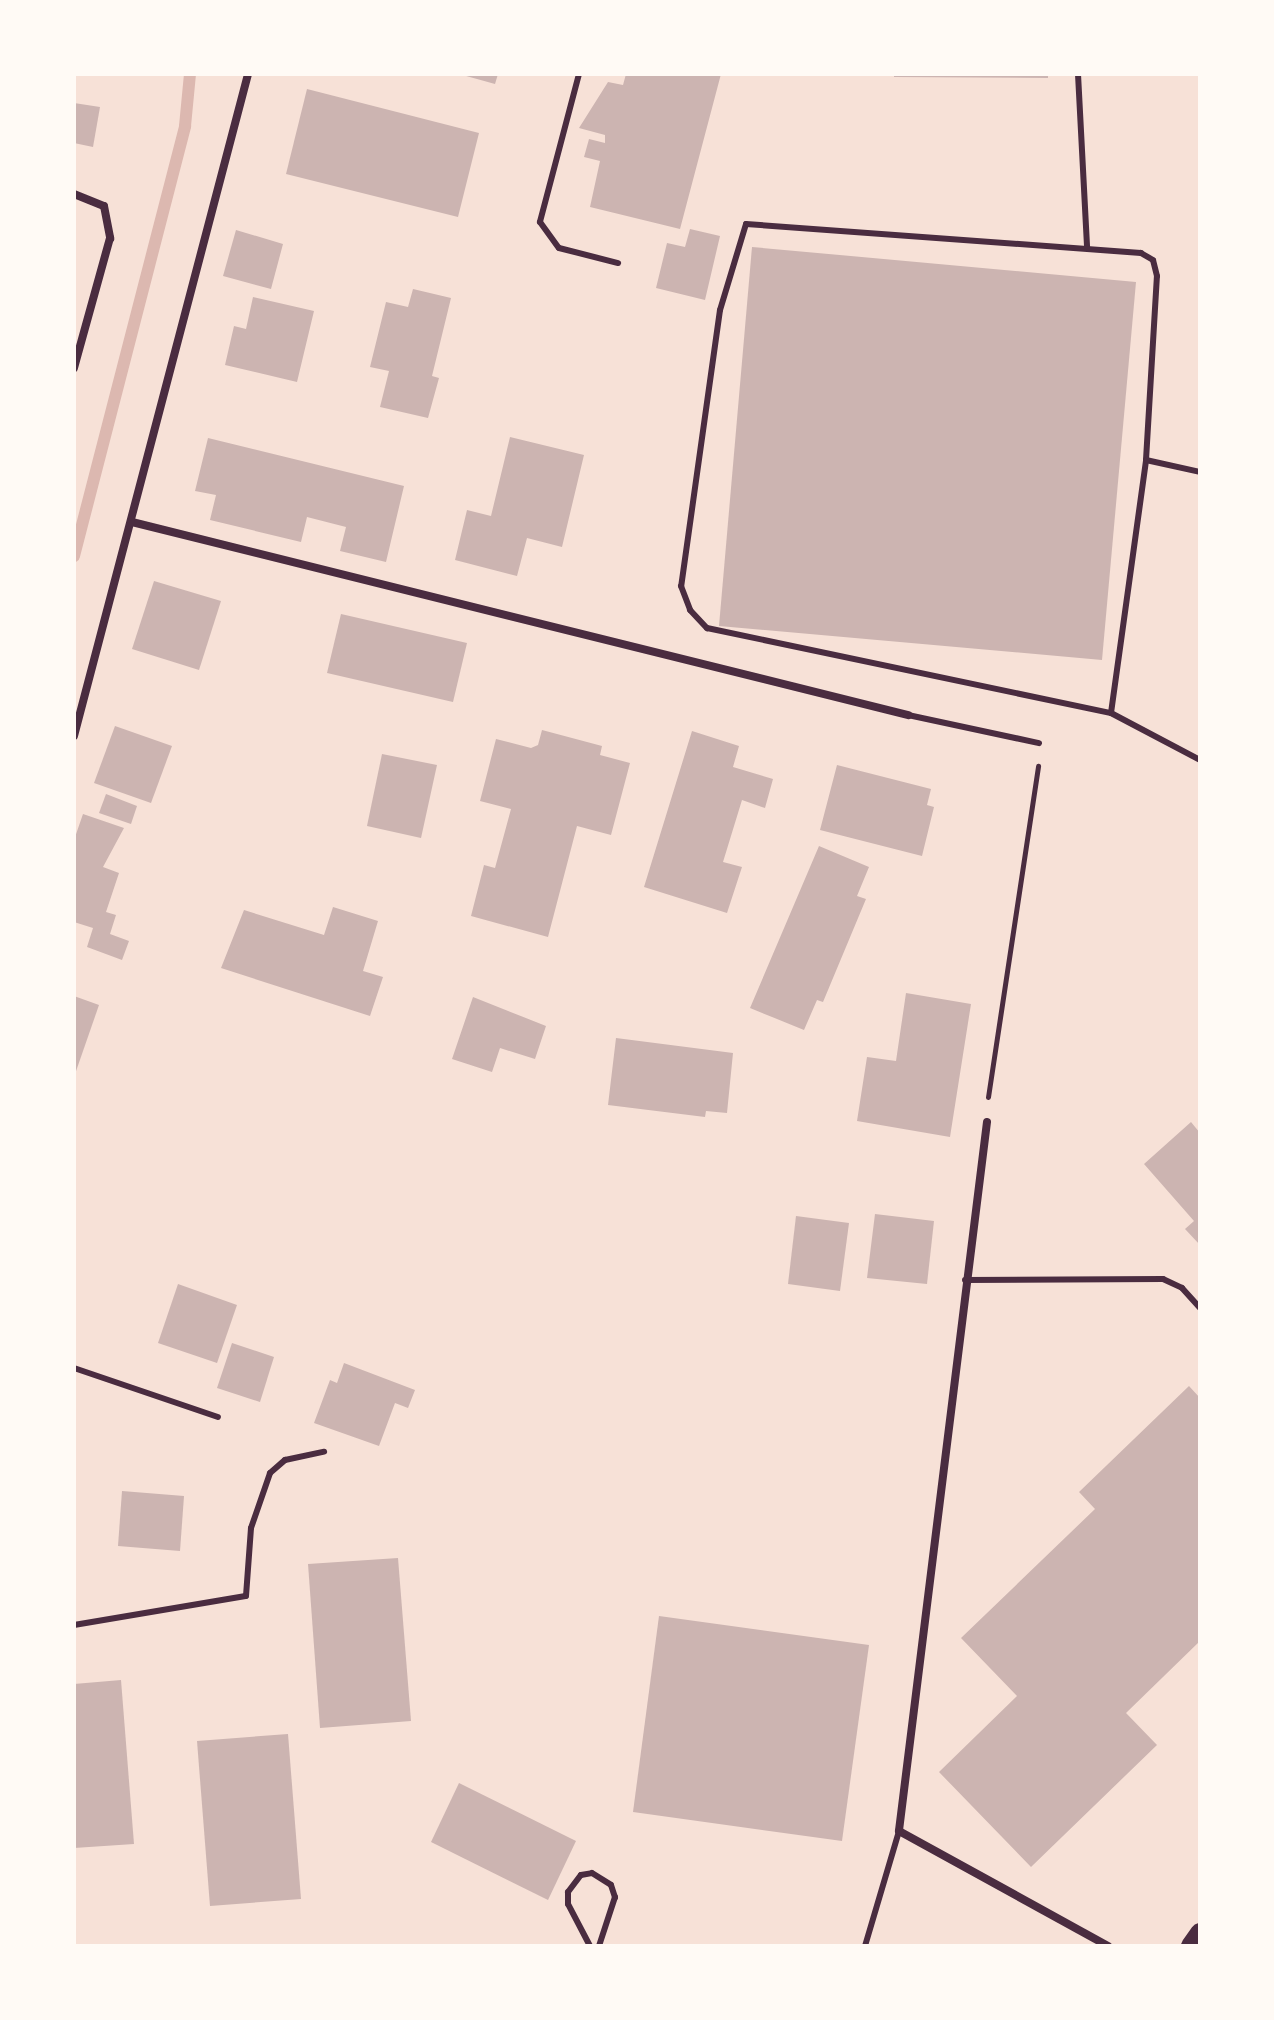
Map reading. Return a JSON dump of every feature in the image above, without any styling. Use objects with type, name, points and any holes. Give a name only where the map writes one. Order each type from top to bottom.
[{"type":"main road","points":[[1191,1946],[1200,1933]]},
{"type":"street","points":[[74,736],[248,74]]},
{"type":"street","points":[[74,194],[104,206],[110,238],[74,368]]},
{"type":"street","points":[[132,522],[908,715]]},
{"type":"street","points":[[987,1122],[899,1831],[1108,1946]]},
{"type":"lane","points":[[579,74],[540,222],[559,248],[618,263]]},
{"type":"lane","points":[[1078,74],[1087,248]]},
{"type":"lane","points":[[1111,713],[1146,460],[1157,276],[1153,260],[1141,253],[1087,248],[746,224],[720,310],[681,586],[690,610],[707,628],[1111,713],[1200,760]]},
{"type":"lane","points":[[1146,460],[1200,472]]},
{"type":"lane","points":[[908,715],[1039,743]]},
{"type":"lane","points":[[965,1280],[1163,1279],[1182,1288],[1200,1308]]},
{"type":"lane","points":[[74,1368],[218,1417]]},
{"type":"lane","points":[[74,1625],[246,1596],[251,1528],[270,1473],[285,1460],[324,1452]]},
{"type":"lane","points":[[865,1946],[899,1831]]},
{"type":"lane","points":[[590,1946],[568,1904],[568,1892],[581,1875],[592,1873],[611,1885],[615,1897],[599,1946]]},
{"type":"path","points":[[987,1122],[1039,743]]},
{"type":"building","points":[[459,74],[498,74],[495,84]]},
{"type":"building","points":[[626,74],[721,74],[680,229],[590,207],[600,161],[584,157],[589,139],[605,143],[605,135],[579,128],[608,82],[623,85]]},
{"type":"building","points":[[894,74],[1048,74],[1048,78],[894,77]]},
{"type":"building","points":[[307,89],[479,133],[458,217],[286,174]]},
{"type":"building","points":[[74,103],[100,107],[93,147],[74,143]]},
{"type":"building","points":[[690,229],[720,236],[705,300],[656,288],[667,243],[685,247]]},
{"type":"building","points":[[236,230],[283,244],[271,289],[223,276]]},
{"type":"building","points":[[752,247],[1136,282],[1102,660],[719,626]]},
{"type":"building","points":[[413,289],[451,298],[432,376],[439,378],[428,418],[380,407],[389,371],[370,367],[386,302],[408,307]]},
{"type":"building","points":[[253,297],[314,311],[297,382],[225,365],[234,326],[246,329]]},
{"type":"building","points":[[510,437],[584,455],[562,547],[527,538],[517,576],[455,560],[467,510],[491,516]]},
{"type":"building","points":[[208,438],[404,486],[386,562],[340,551],[346,527],[307,517],[301,542],[210,520],[216,495],[195,491]]},
{"type":"building","points":[[154,581],[221,601],[199,670],[132,649]]},
{"type":"building","points":[[341,614],[467,643],[453,702],[327,673]]},
{"type":"building","points":[[115,726],[172,746],[151,803],[94,783]]},
{"type":"building","points":[[542,730],[602,746],[600,755],[630,763],[611,835],[577,826],[548,937],[471,916],[484,865],[495,868],[511,809],[480,801],[496,739],[531,748],[538,745]]},
{"type":"building","points":[[692,731],[739,746],[733,767],[773,779],[765,808],[742,800],[723,862],[742,867],[727,913],[644,887]]},
{"type":"building","points":[[382,754],[437,765],[421,838],[367,826]]},
{"type":"building","points":[[837,765],[931,789],[927,805],[934,807],[922,856],[820,830]]},
{"type":"building","points":[[106,794],[137,806],[131,824],[99,813]]},
{"type":"building","points":[[83,814],[124,828],[103,867],[119,873],[106,912],[116,915],[110,934],[129,941],[122,960],[87,947],[93,928],[74,922],[74,840]]},
{"type":"building","points":[[819,846],[869,867],[857,896],[866,899],[823,1002],[817,1000],[804,1030],[750,1008]]},
{"type":"building","points":[[333,907],[378,921],[363,971],[383,977],[370,1016],[221,968],[244,910],[324,935]]},
{"type":"building","points":[[906,993],[971,1004],[950,1137],[857,1121],[867,1057],[896,1061]]},
{"type":"building","points":[[74,996],[99,1005],[74,1077]]},
{"type":"building","points":[[473,997],[546,1026],[535,1059],[500,1048],[492,1072],[452,1059]]},
{"type":"building","points":[[616,1038],[733,1053],[727,1113],[706,1111],[705,1117],[608,1105]]},
{"type":"building","points":[[1191,1122],[1200,1133],[1200,1245],[1185,1229],[1194,1221],[1144,1164]]},
{"type":"building","points":[[875,1214],[934,1221],[927,1284],[867,1278]]},
{"type":"building","points":[[796,1216],[849,1223],[840,1291],[788,1284]]},
{"type":"building","points":[[178,1284],[237,1305],[217,1363],[158,1343]]},
{"type":"building","points":[[232,1343],[274,1357],[260,1402],[217,1388]]},
{"type":"building","points":[[344,1363],[415,1390],[408,1408],[395,1403],[379,1446],[314,1423],[330,1380],[337,1383]]},
{"type":"building","points":[[1189,1386],[1200,1398],[1200,1641],[1126,1713],[1157,1745],[1031,1867],[939,1772],[1017,1696],[961,1638],[1095,1509],[1079,1492]]},
{"type":"building","points":[[122,1491],[184,1496],[180,1551],[118,1546]]},
{"type":"building","points":[[398,1558],[411,1721],[320,1728],[308,1564]]},
{"type":"building","points":[[659,1616],[869,1645],[842,1841],[633,1812]]},
{"type":"building","points":[[121,1680],[134,1844],[74,1848],[74,1684]]},
{"type":"building","points":[[288,1734],[301,1899],[210,1906],[197,1741]]},
{"type":"building","points":[[459,1783],[576,1841],[548,1900],[431,1842]]},
{"type":"waterway","points":[[74,556],[185,126],[190,74]]}]
